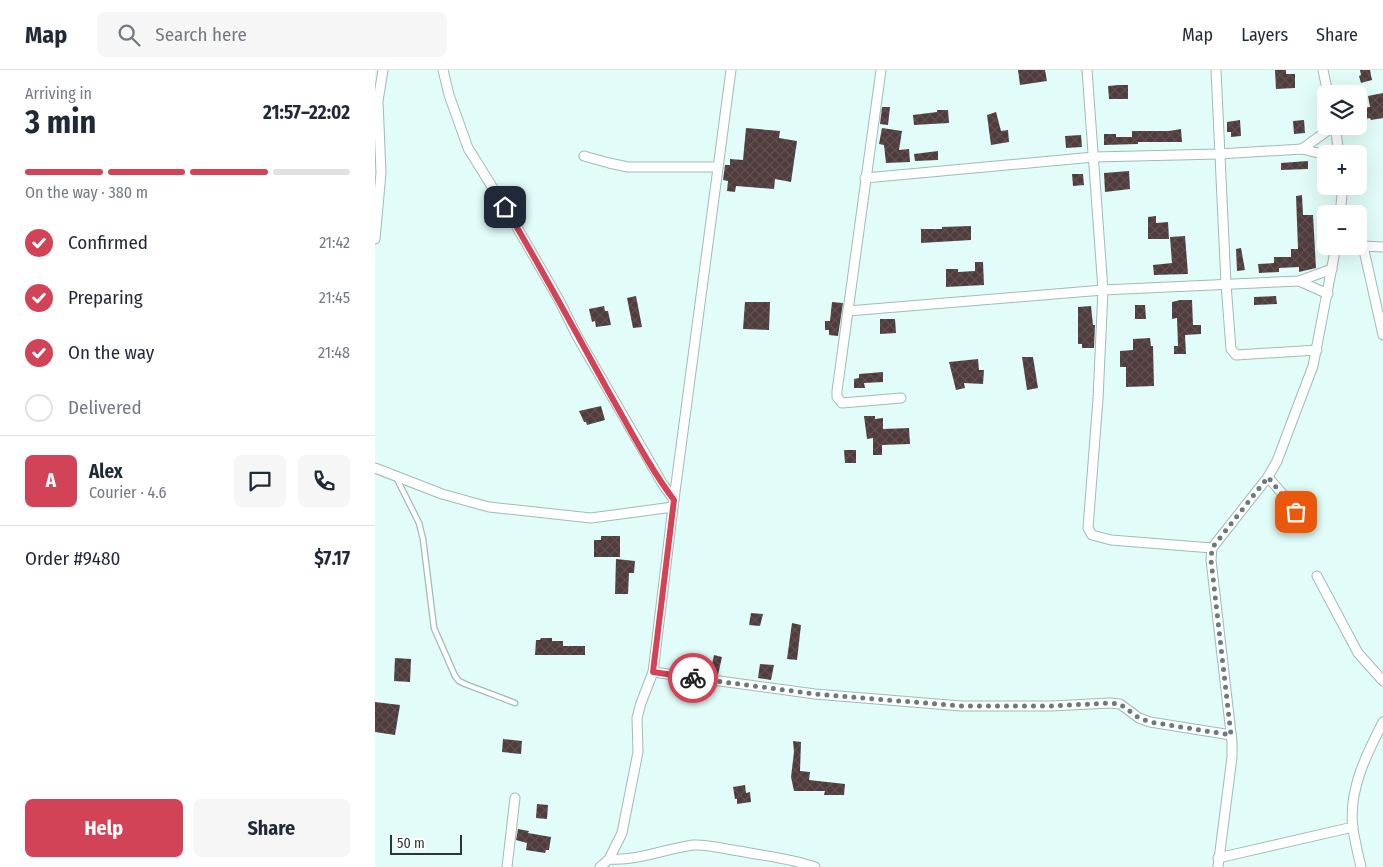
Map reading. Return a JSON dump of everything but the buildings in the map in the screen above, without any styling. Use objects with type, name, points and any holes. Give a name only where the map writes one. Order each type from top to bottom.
[{"type":"street","points":[[375,239],[381,173],[378,101],[383,70]]},
{"type":"street","points":[[443,70],[449,95],[468,148],[559,300],[577,336],[673,504]]},
{"type":"street","points":[[599,867],[609,859],[622,833],[638,752],[637,718],[653,672],[673,504],[731,70]]},
{"type":"street","points":[[881,70],[837,390],[839,400],[842,403],[901,398]]},
{"type":"street","points":[[1087,70],[1103,290],[1099,399],[1088,528],[1092,535],[1111,540],[1212,548]]},
{"type":"street","points":[[1216,70],[1226,284],[1233,353],[1236,355],[1317,350]]},
{"type":"street","points":[[1323,70],[1326,85]]},
{"type":"street","points":[[1302,149],[1322,135]]},
{"type":"street","points":[[865,178],[1094,157],[1219,154],[1302,149],[1317,153]]},
{"type":"street","points":[[584,156],[628,166],[718,167]]},
{"type":"street","points":[[1367,246],[1383,247]]},
{"type":"street","points":[[1334,255],[1313,366],[1280,453],[1268,477],[1212,548],[1211,560],[1232,757],[1218,862],[1353,827]]},
{"type":"street","points":[[1363,255],[1383,335]]},
{"type":"street","points":[[848,311],[1103,290],[1299,281],[1332,269]]},
{"type":"street","points":[[1299,281],[1328,294]]},
{"type":"street","points":[[375,468],[442,494],[489,507],[536,513],[591,518],[673,504]]},
{"type":"street","points":[[1268,477],[1286,498],[1306,527]]},
{"type":"street","points":[[1317,576],[1358,653],[1383,681]]},
{"type":"street","points":[[653,672],[815,694],[961,706],[1120,704],[1139,718],[1150,722],[1231,735]]},
{"type":"street","points":[[1361,867],[1353,827],[1354,793],[1362,766],[1383,722]]},
{"type":"street","points":[[507,867],[515,798]]},
{"type":"street","points":[[609,859],[635,858],[694,845],[708,845],[791,859],[815,867]]},
{"type":"lane","points":[[395,476],[419,523],[423,539],[434,628],[455,676],[465,684],[515,704]]},
{"type":"way so far","points":[[693,678],[815,694],[961,706],[1120,704],[1139,718],[1150,722],[1231,735],[1211,560],[1212,548],[1268,477],[1296,512]]},
{"type":"route","points":[[505,207],[559,300],[577,336],[662,483],[674,500],[653,672],[693,678]]}]
